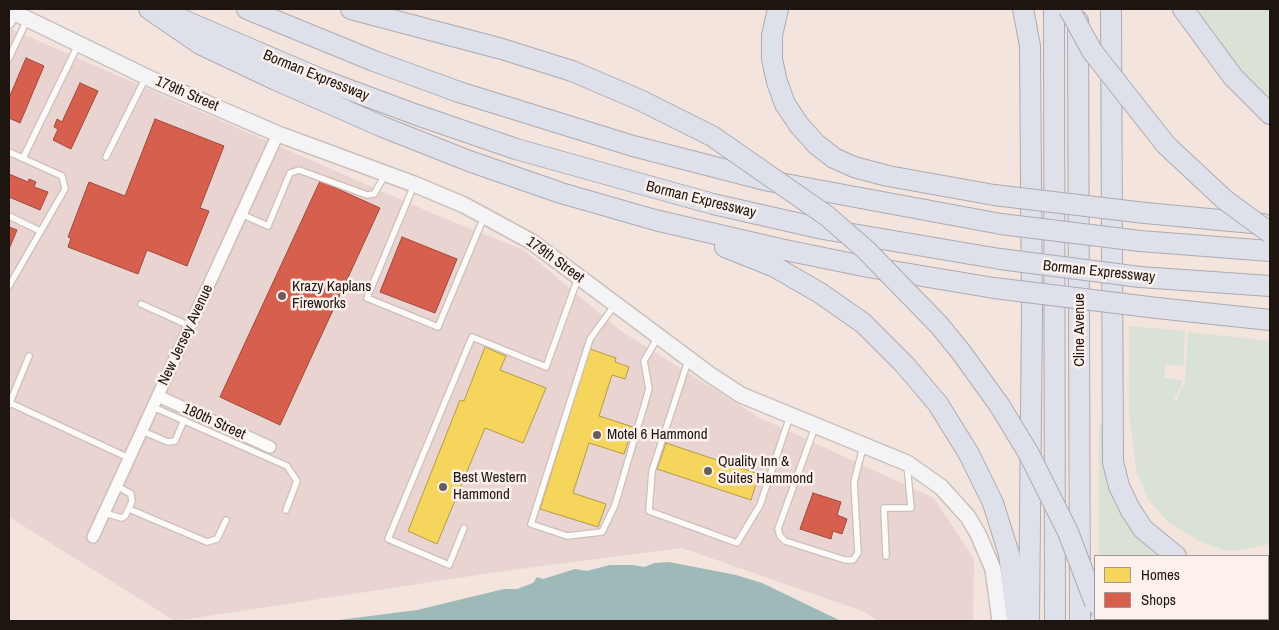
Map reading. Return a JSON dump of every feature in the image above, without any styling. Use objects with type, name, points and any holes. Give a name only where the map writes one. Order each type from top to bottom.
[{"type":"highway","points":[[149,9],[200,44],[383,127],[469,161],[551,190],[655,220],[868,267],[994,288],[1270,320]]},
{"type":"highway","name":"Borman Expressway","points":[[158,9],[323,80],[417,116],[516,149],[722,206],[833,230],[1000,259],[1140,277],[1270,286]]},
{"type":"highway","points":[[247,9],[459,92],[633,146],[769,181],[1001,224],[1140,241],[1270,250]]},
{"type":"highway","points":[[351,9],[572,71],[640,100],[712,136],[827,216],[860,244],[939,325],[1000,406],[1030,454],[1068,532],[1094,599]]},
{"type":"highway","points":[[778,9],[772,35],[772,59],[777,82],[785,104],[799,126],[816,144],[834,158],[854,167],[888,176],[994,195],[1145,213],[1270,224]]},
{"type":"highway","points":[[1023,9],[1030,46],[1032,312],[1030,621]]},
{"type":"highway","name":"Cline Avenue","points":[[1054,9],[1056,621]]},
{"type":"highway","points":[[1069,9],[1092,52],[1166,146],[1225,200],[1270,233]]},
{"type":"highway","name":"Cline Avenue","points":[[1078,9],[1080,621]]},
{"type":"highway","points":[[1111,9],[1113,462],[1119,486],[1130,509],[1143,529],[1175,555]]},
{"type":"highway","points":[[1183,9],[1209,47],[1233,77],[1270,114]]},
{"type":"highway","points":[[655,220],[775,267],[820,293],[862,323],[905,365],[938,404],[968,454],[993,503],[1009,554],[1017,621]]},
{"type":"street","name":"179th Street","points":[[10,15],[27,20],[146,77],[278,134],[386,173],[485,215],[532,242],[658,337],[741,395],[907,463],[941,487],[968,517],[978,534],[993,569],[1000,621]]},
{"type":"street","name":"New Jersey Avenue","points":[[93,537],[278,134]]},
{"type":"street","name":"180th Street","points":[[155,401],[270,447]]},
{"type":"lane","points":[[9,58],[27,20]]},
{"type":"lane","points":[[22,158],[78,44]]},
{"type":"lane","points":[[106,157],[146,77]]},
{"type":"lane","points":[[9,152],[62,176],[65,189],[9,285]]},
{"type":"lane","points":[[241,214],[268,226],[290,173],[299,170],[367,195],[374,194],[386,173]]},
{"type":"lane","points":[[414,184],[367,298],[438,327],[485,215]]},
{"type":"lane","points":[[9,216],[40,231]]},
{"type":"lane","points":[[464,528],[449,565],[388,539],[472,337],[546,367],[579,276]]},
{"type":"lane","points":[[140,304],[190,326]]},
{"type":"lane","points":[[616,304],[590,339],[531,524],[568,536],[602,532],[615,505],[649,389],[644,361],[658,337]]},
{"type":"lane","points":[[30,356],[9,404],[129,458]]},
{"type":"lane","points":[[689,359],[652,471],[649,511],[737,543],[760,505],[790,416]]},
{"type":"lane","points":[[155,401],[184,420],[288,466],[297,481],[286,510]]},
{"type":"lane","points":[[142,431],[168,442],[175,441],[184,420]]},
{"type":"lane","points":[[815,426],[778,530],[780,536],[785,541],[845,560],[853,560],[858,553],[854,482],[863,445]]},
{"type":"lane","points":[[886,556],[884,508],[911,508],[907,463]]},
{"type":"lane","points":[[104,513],[122,518],[129,509],[133,498],[131,494],[116,486]]},
{"type":"lane","points":[[129,509],[207,542],[217,539],[226,520]]},
{"type":"shaded area","points":[[1195,9],[1270,9],[1270,102],[1245,76]]},
{"type":"shaded area","points":[[9,28],[434,214],[524,250],[621,331],[760,418],[934,498],[974,559],[973,621],[878,621],[865,612],[682,548],[497,572],[175,621],[9,517]]},
{"type":"shaded area","points":[[1129,326],[1185,331],[1184,366],[1165,364],[1164,378],[1183,380],[1174,400],[1176,401],[1185,381],[1188,332],[1270,341],[1270,544],[1239,550],[1224,550],[1201,542],[1168,522],[1148,499],[1136,470],[1129,412]]},
{"type":"shaded area","points":[[1099,425],[1102,425],[1102,457],[1107,483],[1115,505],[1129,527],[1156,555],[1099,555]]},
{"type":"shaded area","points":[[1270,581],[1270,621],[1111,621],[1269,620]]},
{"type":"water","points":[[669,562],[736,575],[762,583],[841,621],[331,621],[417,610],[504,589],[517,589],[533,583],[537,577],[543,579],[575,569],[587,571],[610,565],[644,567],[655,563]]},
{"type":"building: Homes","name":"Best Western Hammond","points":[[485,347],[506,356],[500,370],[546,388],[523,443],[485,428],[437,544],[408,531],[460,400],[464,401]]},
{"type":"building: Homes","name":"Motel 6 Hammond","points":[[590,349],[616,358],[615,362],[629,367],[625,379],[612,375],[599,416],[633,427],[624,454],[589,443],[573,493],[606,504],[598,527],[540,509]]},
{"type":"building: Homes","name":"Quality Inn & Suites Hammond","points":[[666,443],[759,474],[751,500],[657,469]]},
{"type":"building: Shops","points":[[26,58],[44,66],[20,123],[9,118],[9,98]]},
{"type":"building: Shops","points":[[80,83],[98,91],[71,149],[53,140],[58,129],[54,127],[57,119],[62,122]]},
{"type":"building: Shops","points":[[155,119],[224,146],[200,208],[209,211],[187,266],[147,250],[138,274],[68,247],[71,238],[68,237],[89,182],[125,196]]},
{"type":"building: Shops","points":[[9,174],[28,182],[29,179],[36,182],[34,187],[48,192],[40,210],[9,197]]},
{"type":"building: Shops","points":[[320,181],[380,208],[280,425],[220,397]]},
{"type":"building: Shops","points":[[9,227],[17,230],[9,249]]},
{"type":"building: Shops","points":[[402,237],[457,259],[435,313],[380,292]]},
{"type":"building: Shops","points":[[813,493],[841,502],[837,515],[847,519],[842,534],[833,531],[831,539],[800,529]]},
{"type":"place","name":"Krazy Kaplans Fireworks","points":[[282,296]]},
{"type":"place","name":"Motel 6 Hammond","points":[[597,435]]},
{"type":"place","name":"Quality Inn & Suites Hammond","points":[[708,471]]},
{"type":"place","name":"Best Western Hammond","points":[[443,487]]}]
